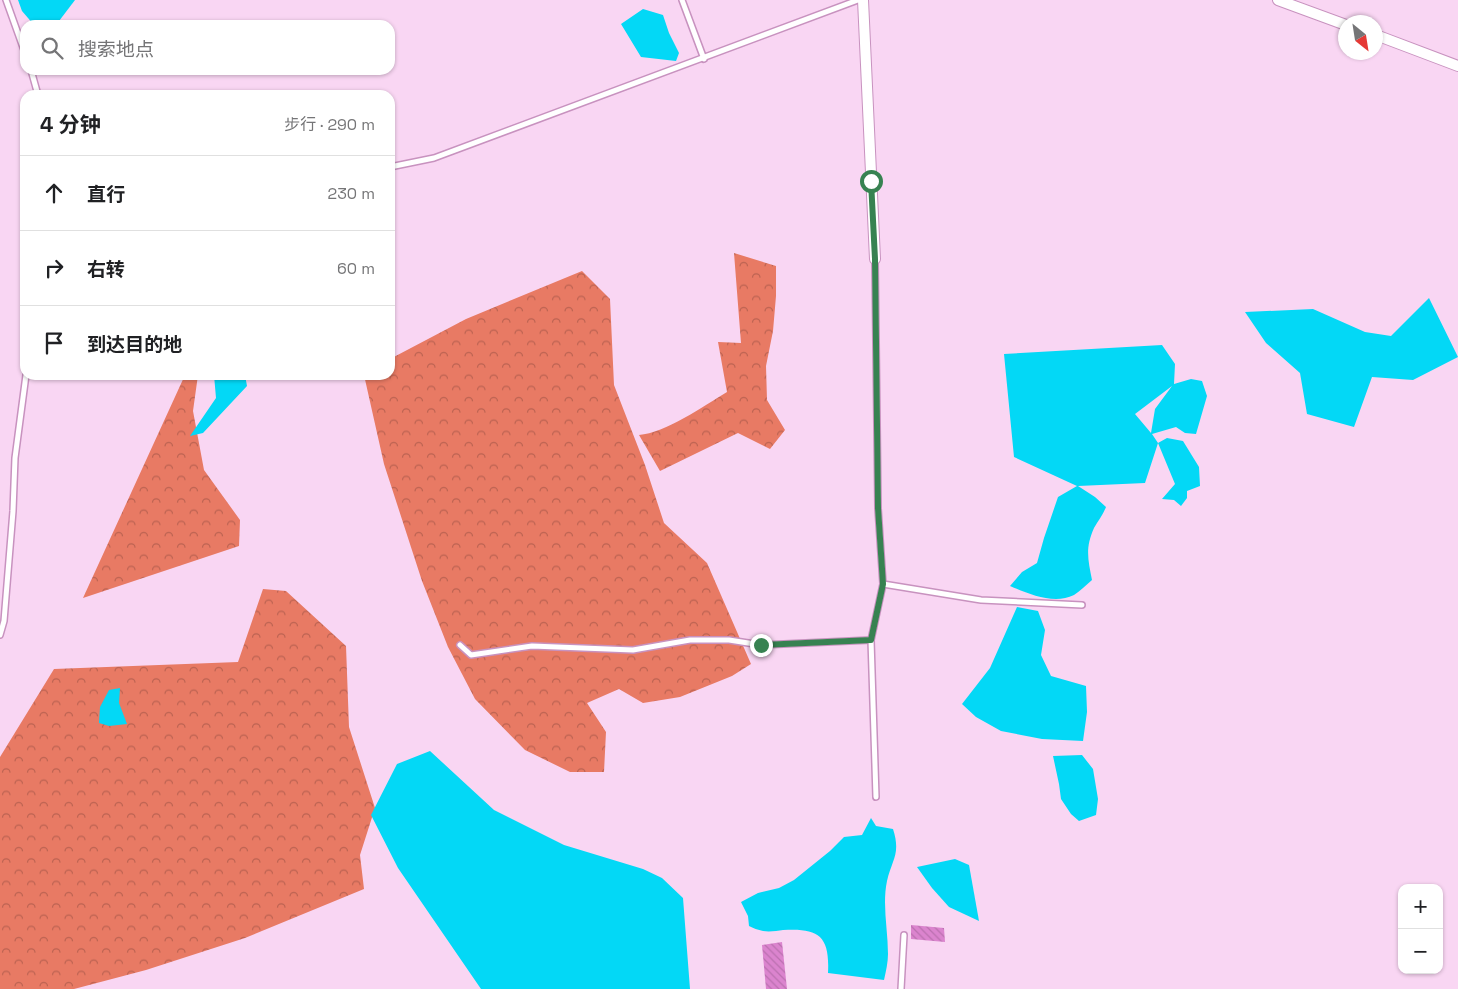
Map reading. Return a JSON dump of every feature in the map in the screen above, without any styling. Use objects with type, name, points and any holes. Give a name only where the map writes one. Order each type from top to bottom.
[{"type":"street","points":[[863,0],[875,259]]},
{"type":"street","points":[[1278,0],[1338,21]]},
{"type":"street","points":[[1383,39],[1458,66]]},
{"type":"lane","points":[[6,0],[20,39]]},
{"type":"lane","points":[[682,0],[704,58]]},
{"type":"lane","points":[[395,166],[434,158],[858,0]]},
{"type":"lane","points":[[32,75],[37,90]]},
{"type":"lane","points":[[875,259],[878,508],[883,584],[871,640],[876,796]]},
{"type":"lane","points":[[0,635],[4,621],[15,458],[25,380]]},
{"type":"lane","points":[[883,584],[981,600],[1082,605]]},
{"type":"lane","points":[[460,645],[471,655],[532,646],[633,650],[690,640],[729,640],[761,645],[871,640]]},
{"type":"lane","points":[[901,989],[904,935]]},
{"type":"green space","points":[[734,253],[776,266],[773,331],[766,366],[767,400],[785,430],[770,449],[738,433],[660,471],[639,435],[672,424],[727,392],[718,342],[741,343]]},
{"type":"green space","points":[[582,271],[610,299],[614,385],[645,465],[664,523],[707,563],[751,664],[732,676],[680,697],[643,703],[619,689],[587,703],[606,732],[604,772],[570,772],[525,750],[475,699],[448,647],[422,581],[384,464],[365,380],[395,380],[395,356],[466,319]]},
{"type":"green space","points":[[183,380],[197,380],[193,411],[204,470],[240,520],[239,546],[83,598]]},
{"type":"green space","points":[[263,589],[286,591],[346,646],[349,727],[375,808],[360,855],[364,889],[245,938],[146,970],[74,989],[0,989],[0,757],[54,669],[238,662]]},
{"type":"water","points":[[18,0],[75,0],[60,20],[30,20],[22,11]]},
{"type":"water","points":[[643,9],[663,15],[679,53],[676,61],[641,57],[621,24]]},
{"type":"water","points":[[1429,298],[1458,357],[1413,380],[1372,377],[1354,427],[1307,414],[1300,373],[1266,343],[1245,312],[1313,309],[1365,332],[1391,336]]},
{"type":"water","points":[[1162,345],[1175,364],[1174,384],[1191,379],[1202,381],[1207,396],[1196,434],[1185,433],[1176,427],[1152,434],[1158,443],[1145,483],[1078,486],[1106,507],[1094,528],[1089,542],[1092,580],[1074,595],[1058,599],[1042,597],[1010,586],[1022,572],[1037,563],[1058,497],[1077,486],[1014,457],[1004,354]],"holes":[[[1172,386],[1155,409],[1151,433],[1135,414]]]},
{"type":"water","points":[[214,380],[246,380],[247,386],[203,433],[190,436],[216,398]]},
{"type":"water","points":[[1167,438],[1183,441],[1199,467],[1200,486],[1187,491],[1187,498],[1181,506],[1174,500],[1162,499],[1175,484],[1158,443]]},
{"type":"water","points":[[1017,607],[1038,611],[1045,630],[1041,655],[1051,676],[1086,686],[1087,712],[1083,741],[1042,739],[1001,731],[976,717],[962,704],[990,668]]},
{"type":"water","points":[[120,688],[119,703],[127,724],[109,726],[99,723],[100,707],[109,690]]},
{"type":"water","points":[[430,751],[494,810],[564,845],[643,869],[662,878],[683,898],[690,989],[481,989],[398,868],[371,815],[397,764]]},
{"type":"water","points":[[1082,755],[1093,769],[1098,799],[1096,815],[1079,821],[1071,814],[1061,799],[1053,756]]},
{"type":"water","points":[[871,818],[876,826],[893,829],[896,845],[886,890],[885,908],[888,954],[884,980],[828,973],[827,950],[824,942],[813,933],[795,930],[765,931],[749,926],[748,916],[741,902],[758,893],[779,888],[794,880],[844,837],[862,835]]},
{"type":"water","points":[[955,859],[969,865],[979,921],[949,907],[917,867]]},
{"type":"building","points":[[911,925],[944,928],[945,942],[911,939]]},
{"type":"building","points":[[782,942],[787,989],[766,989],[762,945]]},
{"type":"route","points":[[761,645],[871,640],[883,584],[878,508],[875,259],[871,181]]}]
